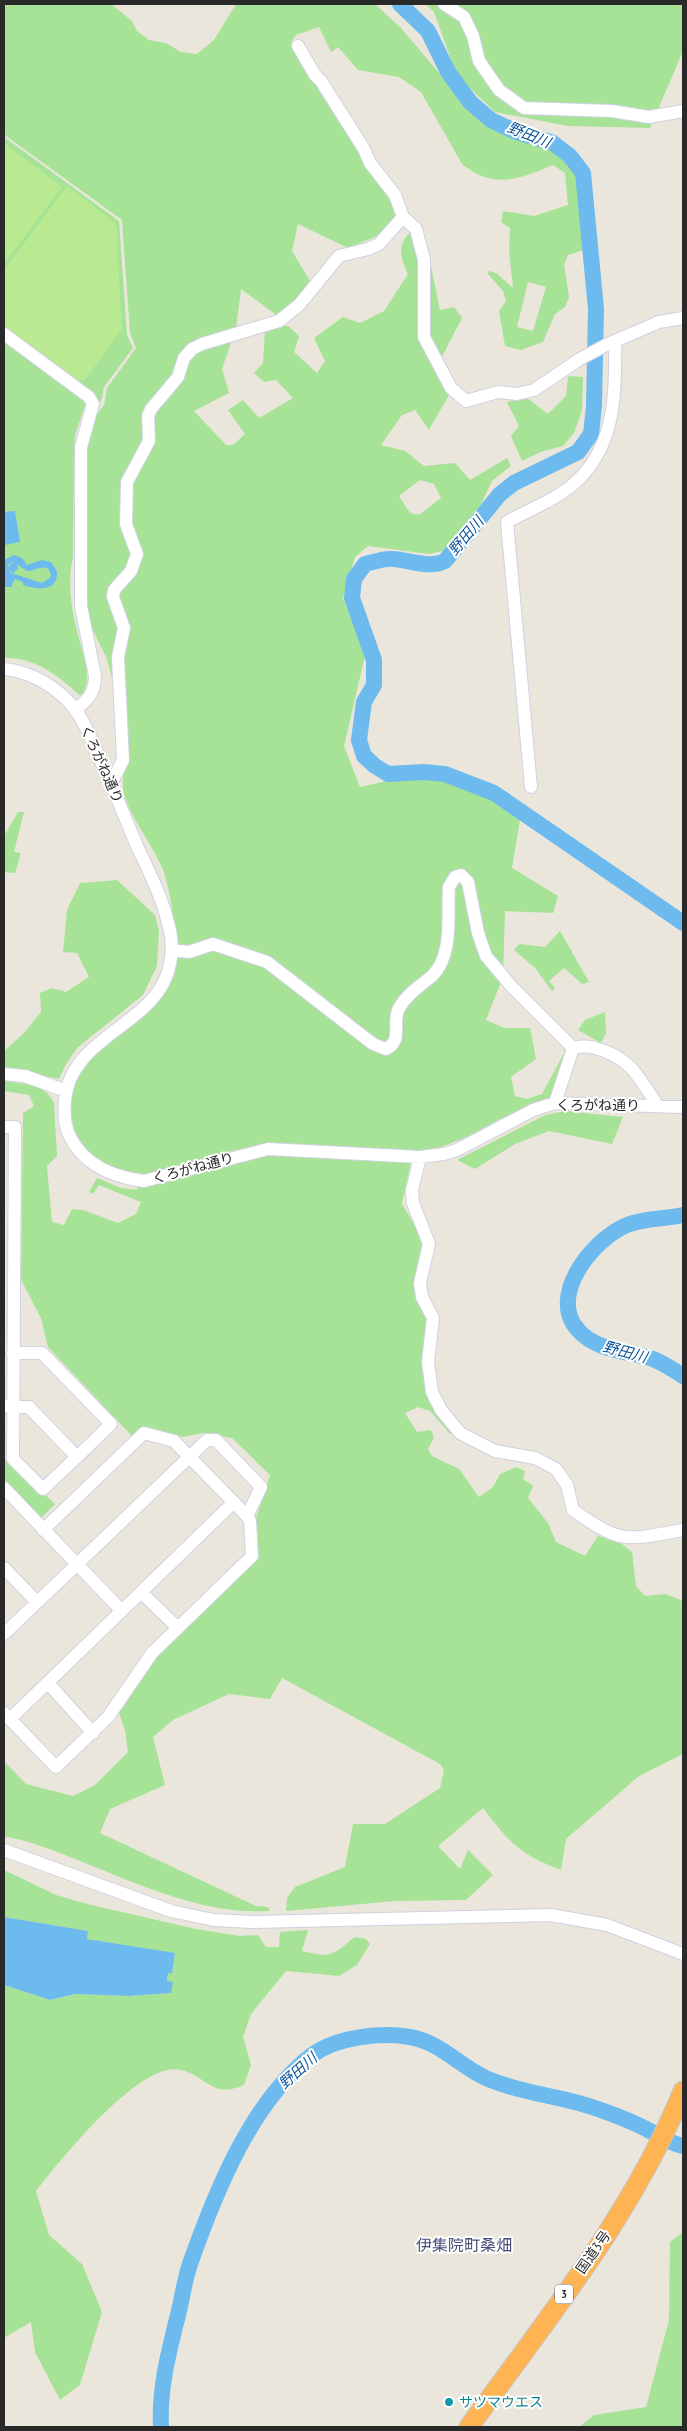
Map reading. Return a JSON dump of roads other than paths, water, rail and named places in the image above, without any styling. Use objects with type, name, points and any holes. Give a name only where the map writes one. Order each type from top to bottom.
[{"type":"highway","name":"国道3号","points":[[469,2427],[620,2215],[671,2122],[683,2091]]},
{"type":"street","points":[[444,4],[464,17],[473,36],[479,61],[500,90],[524,108],[612,111],[650,118],[683,111]]},
{"type":"street","points":[[298,46],[315,75],[322,81],[370,162],[395,195],[403,217],[416,229],[424,260],[424,338],[451,388],[466,401],[498,392],[517,394],[534,390],[580,359],[611,343],[659,322],[683,318]]},
{"type":"street","points":[[111,784],[123,760],[118,657],[124,628],[113,597],[114,590],[131,571],[137,554],[126,524],[128,482],[149,441],[148,416],[151,409],[178,377],[184,358],[192,349],[202,344],[279,321],[288,316],[339,256],[368,249],[379,244],[403,217]]},
{"type":"street","points":[[4,334],[89,397],[93,404],[82,447],[81,606],[95,676],[95,685],[87,701],[75,710]]},
{"type":"street","points":[[531,787],[507,522],[560,494],[576,481],[601,448],[610,425],[616,391],[611,343]]},
{"type":"street","name":"くろがね通り","points":[[4,669],[22,673],[49,685],[75,710],[83,722],[168,921],[172,950],[170,965],[158,991],[147,1004],[94,1045],[81,1060],[66,1090],[65,1119],[73,1142],[89,1162],[100,1169],[126,1179],[144,1182],[268,1149],[420,1157],[457,1150],[512,1120],[555,1103],[683,1107]]},
{"type":"street","points":[[172,950],[189,952],[213,944],[267,962],[373,1044],[386,1050],[392,1046],[396,1038],[398,1010],[417,986],[432,975],[444,959],[448,932],[449,887],[455,876],[460,875],[468,882],[478,933],[486,956],[512,987],[573,1048]]},
{"type":"street","points":[[573,1048],[582,1045],[590,1046],[621,1060],[632,1070],[658,1106]]},
{"type":"street","points":[[555,1103],[573,1048]]},
{"type":"street","points":[[4,1074],[25,1076],[66,1090]]},
{"type":"street","points":[[4,1127],[15,1127],[9,1267],[13,1353],[8,1406],[13,1460],[43,1489],[111,1424],[42,1353],[13,1353]]},
{"type":"street","points":[[420,1157],[412,1190],[413,1203],[429,1244],[420,1283],[422,1297],[433,1318],[428,1374],[432,1392],[441,1410],[460,1432],[495,1450],[535,1458],[556,1469],[567,1485],[573,1510],[605,1532],[632,1539],[683,1530]]},
{"type":"street","points":[[8,1406],[29,1407],[77,1457]]},
{"type":"street","points":[[44,1530],[144,1433],[174,1441],[247,1516],[250,1521],[252,1556],[152,1653],[108,1717],[56,1767],[7,1716],[48,1683],[233,1503]]},
{"type":"street","points":[[4,1634],[207,1440],[216,1440],[261,1488],[247,1516]]},
{"type":"street","points":[[4,1488],[122,1611]]},
{"type":"street","points":[[4,1568],[37,1602]]},
{"type":"street","points":[[141,1592],[178,1628]]},
{"type":"street","points":[[48,1683],[93,1733]]},
{"type":"street","points":[[4,1850],[172,1911],[214,1920],[252,1922],[551,1915],[607,1925],[683,1954]]},
{"type":"water","points":[[15,511],[20,542],[4,545],[4,512]]},
{"type":"water","points":[[14,555],[22,558],[27,565],[41,560],[51,562],[57,571],[57,578],[55,583],[46,588],[29,587],[15,579],[11,587],[4,587],[4,560]],"holes":[[[17,564],[27,571],[45,568],[48,569],[51,577],[42,583],[11,573],[8,569],[13,573],[18,569]]]},
{"type":"water","points":[[4,1917],[88,1931],[87,1939],[175,1953],[172,1974],[168,1973],[167,1981],[173,1982],[171,1993],[129,1996],[75,1994],[50,2000],[4,1985]]},
{"type":"waterway","name":"野田川","points":[[400,4],[428,31],[448,72],[470,102],[491,120],[514,131],[553,143],[570,156],[583,173],[596,309],[594,406],[591,434],[578,452],[514,483],[500,494],[445,561],[426,564],[393,559],[383,560],[365,564],[354,579],[352,598],[374,660],[374,685],[364,702],[359,740],[364,756],[388,774],[423,772],[445,774],[494,793],[683,923]]},
{"type":"waterway","name":"野田川","points":[[683,1215],[633,1223],[614,1232],[588,1256],[578,1270],[571,1286],[568,1302],[570,1317],[586,1338],[604,1347],[653,1359],[683,1376]]},
{"type":"waterway","name":"野田川","points":[[161,2427],[161,2400],[170,2346],[188,2271],[211,2208],[253,2123],[290,2075],[312,2055],[322,2049],[359,2037],[386,2035],[410,2037],[441,2049],[488,2079],[515,2088],[598,2109],[683,2146]]},
{"type":"place","name":"サツマウエス","points":[[449,2402]]},
{"type":"district","name":"伊集院町桑畑","points":[[464,2245]]}]
